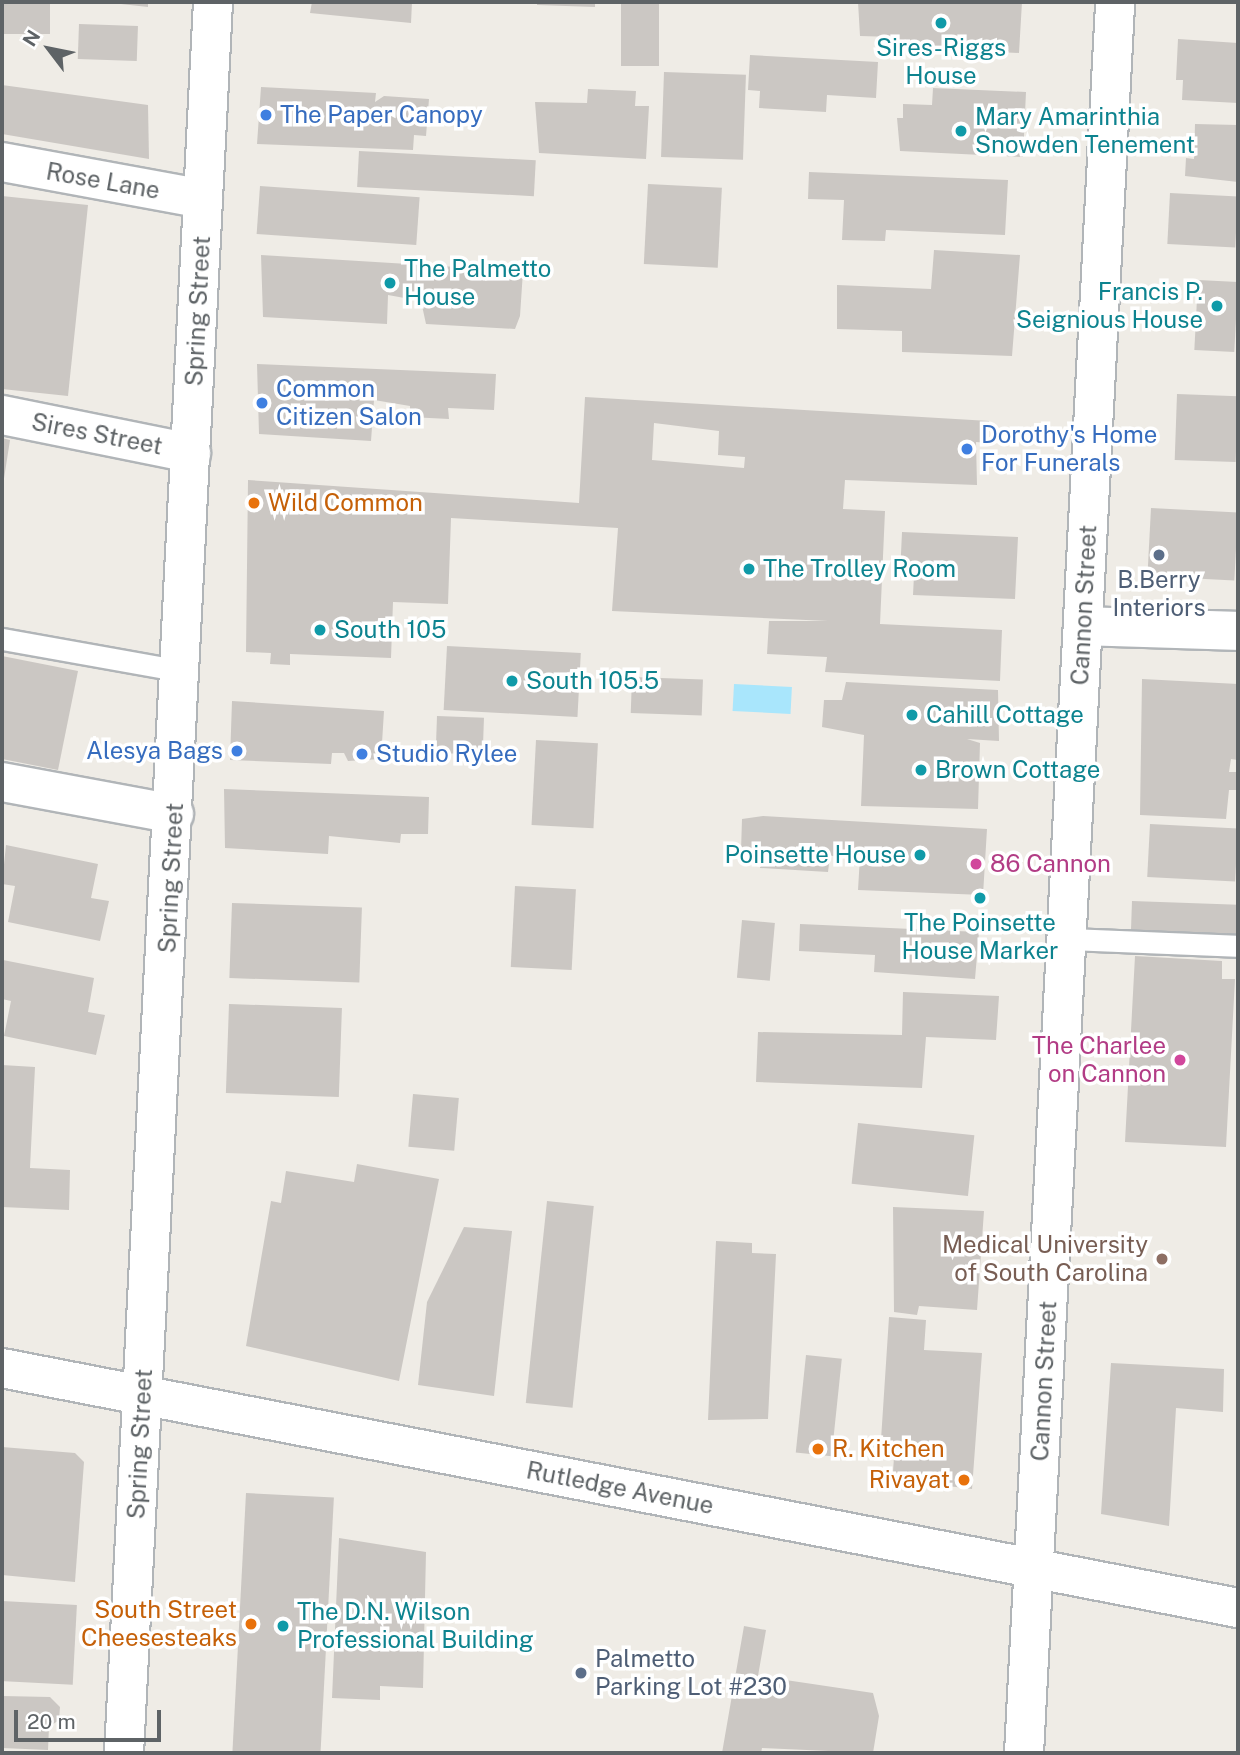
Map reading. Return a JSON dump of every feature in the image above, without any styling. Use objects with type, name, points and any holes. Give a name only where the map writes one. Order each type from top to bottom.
[{"type":"main road","name":"Spring Street","points":[[124,1753],[174,814],[213,2]]},
{"type":"main road","name":"Cannon Street","points":[[1024,1753],[1115,2]]},
{"type":"main road","name":"Rose Lane","points":[[2,162],[203,199]]},
{"type":"main road","name":"Sires Street","points":[[2,415],[191,453]]},
{"type":"main road","points":[[1083,626],[1238,631]]},
{"type":"main road","points":[[2,782],[174,814]]},
{"type":"main road","name":"Rutledge Avenue","points":[[2,1368],[1238,1608]]},
{"type":"lane","points":[[2,639],[181,671]]},
{"type":"lane","points":[[1067,939],[1238,946]]},
{"type":"water","points":[[734,684],[792,687],[791,714],[733,711]]},
{"type":"building","points":[[2,2],[50,2],[50,34],[2,34]]},
{"type":"building","points":[[103,2],[148,2],[148,7]]},
{"type":"building","points":[[312,2],[412,2],[411,23],[310,13]]},
{"type":"building","points":[[537,2],[595,2],[595,7],[537,5]]},
{"type":"building","points":[[621,2],[659,2],[659,66],[621,66]]},
{"type":"building","name":"Sires-Riggs House","points":[[858,2],[1022,2],[1019,53],[895,47],[895,37],[860,36]]},
{"type":"building","points":[[79,24],[138,26],[137,61],[78,59]]},
{"type":"building","points":[[1178,39],[1238,43],[1238,103],[1182,100],[1183,80],[1176,80]]},
{"type":"building","points":[[750,55],[878,62],[876,98],[827,95],[826,112],[759,108],[760,91],[748,90]]},
{"type":"building","points":[[664,72],[746,75],[743,160],[661,157]]},
{"type":"building","points":[[2,85],[148,105],[149,159],[2,134]]},
{"type":"building","points":[[261,87],[376,93],[375,102],[384,96],[429,99],[426,136],[414,135],[413,150],[257,144]]},
{"type":"building","name":"Mary Amarinthia Snowden Tenement","points":[[933,88],[1026,92],[1023,157],[900,151],[897,118],[903,118],[903,104],[932,105]]},
{"type":"building","points":[[588,89],[636,91],[635,106],[649,106],[646,159],[539,153],[535,102],[587,103]]},
{"type":"building","points":[[1195,124],[1238,125],[1238,182],[1185,176],[1186,158],[1194,159]]},
{"type":"building","points":[[359,151],[536,160],[534,196],[357,187]]},
{"type":"building","points":[[809,172],[1008,180],[1005,235],[886,230],[885,241],[842,240],[844,200],[808,199]]},
{"type":"building","points":[[648,184],[722,188],[718,268],[644,264]]},
{"type":"building","points":[[260,186],[420,197],[416,245],[257,234]]},
{"type":"building","points":[[1170,193],[1238,197],[1235,247],[1167,244]]},
{"type":"building","points":[[2,196],[88,205],[68,396],[2,389]]},
{"type":"building","points":[[934,250],[1020,255],[1012,356],[902,352],[902,331],[837,329],[837,285],[931,289]]},
{"type":"building","name":"The Palmetto House","points":[[261,255],[523,271],[520,316],[515,329],[426,324],[421,301],[388,295],[387,324],[263,317]]},
{"type":"building","name":"Francis P. Seignious House","points":[[1198,280],[1238,282],[1234,352],[1194,350]]},
{"type":"building","points":[[257,364],[496,374],[494,410],[448,408],[449,419],[410,417],[410,406],[374,400],[371,441],[259,434]]},
{"type":"building","points":[[1177,394],[1238,396],[1236,462],[1175,460]]},
{"type":"building","points":[[585,397],[989,421],[988,443],[976,442],[977,485],[845,480],[843,509],[885,511],[880,624],[1002,630],[1000,681],[825,672],[827,657],[767,654],[769,621],[828,621],[612,611],[618,528],[451,518],[448,604],[393,602],[391,658],[290,654],[290,665],[270,664],[271,653],[246,652],[248,480],[579,503]],"holes":[[[654,423],[719,431],[718,455],[745,457],[744,468],[652,460]]]},
{"type":"building","points":[[2,438],[10,440],[3,485],[2,485]]},
{"type":"building","points":[[1151,508],[1238,513],[1234,580],[1147,576]]},
{"type":"building","points":[[902,532],[1018,537],[1015,599],[913,595],[914,575],[900,575]]},
{"type":"building","name":"South 105.5","points":[[447,646],[581,653],[577,717],[444,710]]},
{"type":"building","points":[[2,656],[78,671],[58,770],[2,759]]},
{"type":"building","points":[[632,677],[703,679],[702,715],[631,713]]},
{"type":"building","points":[[1142,679],[1238,684],[1238,760],[1231,759],[1229,772],[1238,772],[1238,790],[1229,790],[1226,819],[1140,815]]},
{"type":"building","points":[[846,682],[998,690],[999,741],[967,739],[980,743],[978,809],[861,806],[864,735],[822,727],[824,700],[842,700]]},
{"type":"building","points":[[232,701],[384,711],[381,759],[348,761],[344,753],[332,753],[331,764],[230,760]]},
{"type":"building","points":[[437,716],[484,718],[483,755],[436,753]]},
{"type":"building","points":[[536,740],[598,743],[593,828],[532,825]]},
{"type":"building","points":[[224,789],[429,797],[428,834],[401,834],[400,843],[329,836],[328,854],[225,848]]},
{"type":"building","name":"Poinsette House","points":[[763,816],[987,829],[983,895],[858,890],[860,856],[830,856],[828,872],[760,868],[761,852],[741,851],[742,819]]},
{"type":"building","points":[[1150,824],[1238,829],[1235,882],[1147,877]]},
{"type":"building","points":[[6,845],[98,864],[91,898],[109,901],[100,941],[8,922],[15,886],[2,884]]},
{"type":"building","points":[[515,886],[576,889],[572,970],[511,967]]},
{"type":"building","points":[[1132,901],[1238,905],[1237,939],[1131,935]]},
{"type":"building","points":[[232,903],[362,908],[359,982],[229,978]]},
{"type":"building","points":[[742,920],[775,923],[770,981],[737,978]]},
{"type":"building","points":[[800,924],[979,932],[975,979],[874,972],[875,955],[799,951]]},
{"type":"building","name":"The Charlee on Cannon","points":[[1135,956],[1222,961],[1222,979],[1235,979],[1226,1147],[1125,1142]]},
{"type":"building","points":[[3,960],[94,978],[88,1012],[105,1015],[96,1055],[4,1036],[11,1001],[2,999]]},
{"type":"building","points":[[903,992],[999,996],[996,1040],[926,1037],[922,1088],[756,1082],[758,1032],[902,1035]]},
{"type":"building","points":[[229,1004],[342,1008],[339,1097],[226,1093]]},
{"type":"building","points":[[2,1065],[35,1067],[30,1168],[70,1170],[69,1210],[2,1207]]},
{"type":"building","points":[[413,1094],[459,1098],[454,1151],[408,1147]]},
{"type":"building","points":[[858,1123],[974,1135],[968,1196],[852,1184]]},
{"type":"building","points":[[357,1164],[439,1179],[399,1381],[246,1346],[271,1201],[281,1203],[286,1171],[354,1182]]},
{"type":"building","points":[[547,1201],[594,1206],[573,1408],[526,1403]]},
{"type":"building","points":[[893,1207],[984,1211],[977,1310],[919,1306],[917,1315],[894,1312]]},
{"type":"building","points":[[464,1227],[512,1231],[494,1396],[418,1385],[427,1302]]},
{"type":"building","points":[[716,1241],[752,1243],[752,1253],[776,1254],[768,1419],[708,1420]]},
{"type":"building","points":[[889,1317],[926,1320],[924,1350],[982,1353],[972,1489],[916,1482],[893,1472],[894,1457],[880,1455]]},
{"type":"building","points":[[806,1355],[842,1359],[832,1456],[796,1452]]},
{"type":"building","points":[[1111,1363],[1224,1369],[1223,1412],[1176,1408],[1169,1526],[1101,1514]]},
{"type":"building","points":[[2,1447],[75,1453],[84,1462],[75,1582],[2,1575]]},
{"type":"building","name":"The D.N. Wilson Professional Building","points":[[246,1493],[334,1498],[320,1753],[232,1753]]},
{"type":"building","points":[[339,1538],[426,1552],[423,1688],[380,1686],[380,1700],[332,1698]]},
{"type":"building","points":[[2,1601],[77,1605],[73,1685],[2,1681]]},
{"type":"building","points":[[744,1626],[766,1630],[758,1676],[873,1693],[879,1716],[873,1753],[762,1748],[761,1753],[722,1753]]},
{"type":"building","points":[[2,1696],[50,1697],[60,1707],[59,1720],[49,1727],[48,1750],[2,1748]]},
{"type":"place","name":"Sires-Riggs House","points":[[941,23]]},
{"type":"place","name":"The Paper Canopy","points":[[266,115]]},
{"type":"place","name":"Mary Amarinthia Snowden Tenement","points":[[961,131]]},
{"type":"place","name":"The Palmetto House","points":[[390,283]]},
{"type":"place","name":"Francis P. Seignious House","points":[[1217,306]]},
{"type":"place","name":"Common Citizen Salon","points":[[262,403]]},
{"type":"place","name":"Dorothy's Home For Funerals","points":[[967,449]]},
{"type":"place","name":"Wild Common","points":[[254,503]]},
{"type":"place","name":"B.Berry Interiors","points":[[1159,555]]},
{"type":"place","name":"The Trolley Room","points":[[749,569]]},
{"type":"place","name":"South 105","points":[[320,630]]},
{"type":"place","name":"South 105.5","points":[[512,681]]},
{"type":"place","name":"Cahill Cottage","points":[[912,715]]},
{"type":"place","name":"Alesya Bags","points":[[237,751]]},
{"type":"place","name":"Studio Rylee","points":[[362,754]]},
{"type":"place","name":"Brown Cottage","points":[[921,770]]},
{"type":"place","name":"Poinsette House","points":[[920,855]]},
{"type":"place","name":"86 Cannon","points":[[976,864]]},
{"type":"place","name":"The Poinsette House Marker","points":[[980,898]]},
{"type":"place","name":"The Charlee on Cannon","points":[[1180,1060]]},
{"type":"place","name":"Medical University of South Carolina","points":[[1162,1259]]},
{"type":"place","name":"R. Kitchen","points":[[818,1449]]},
{"type":"place","name":"Rivayat","points":[[964,1480]]},
{"type":"place","name":"South Street Cheesesteaks","points":[[251,1624]]},
{"type":"place","name":"The D.N. Wilson Professional Building","points":[[283,1626]]},
{"type":"place","name":"Palmetto Parking Lot #230","points":[[581,1673]]}]
